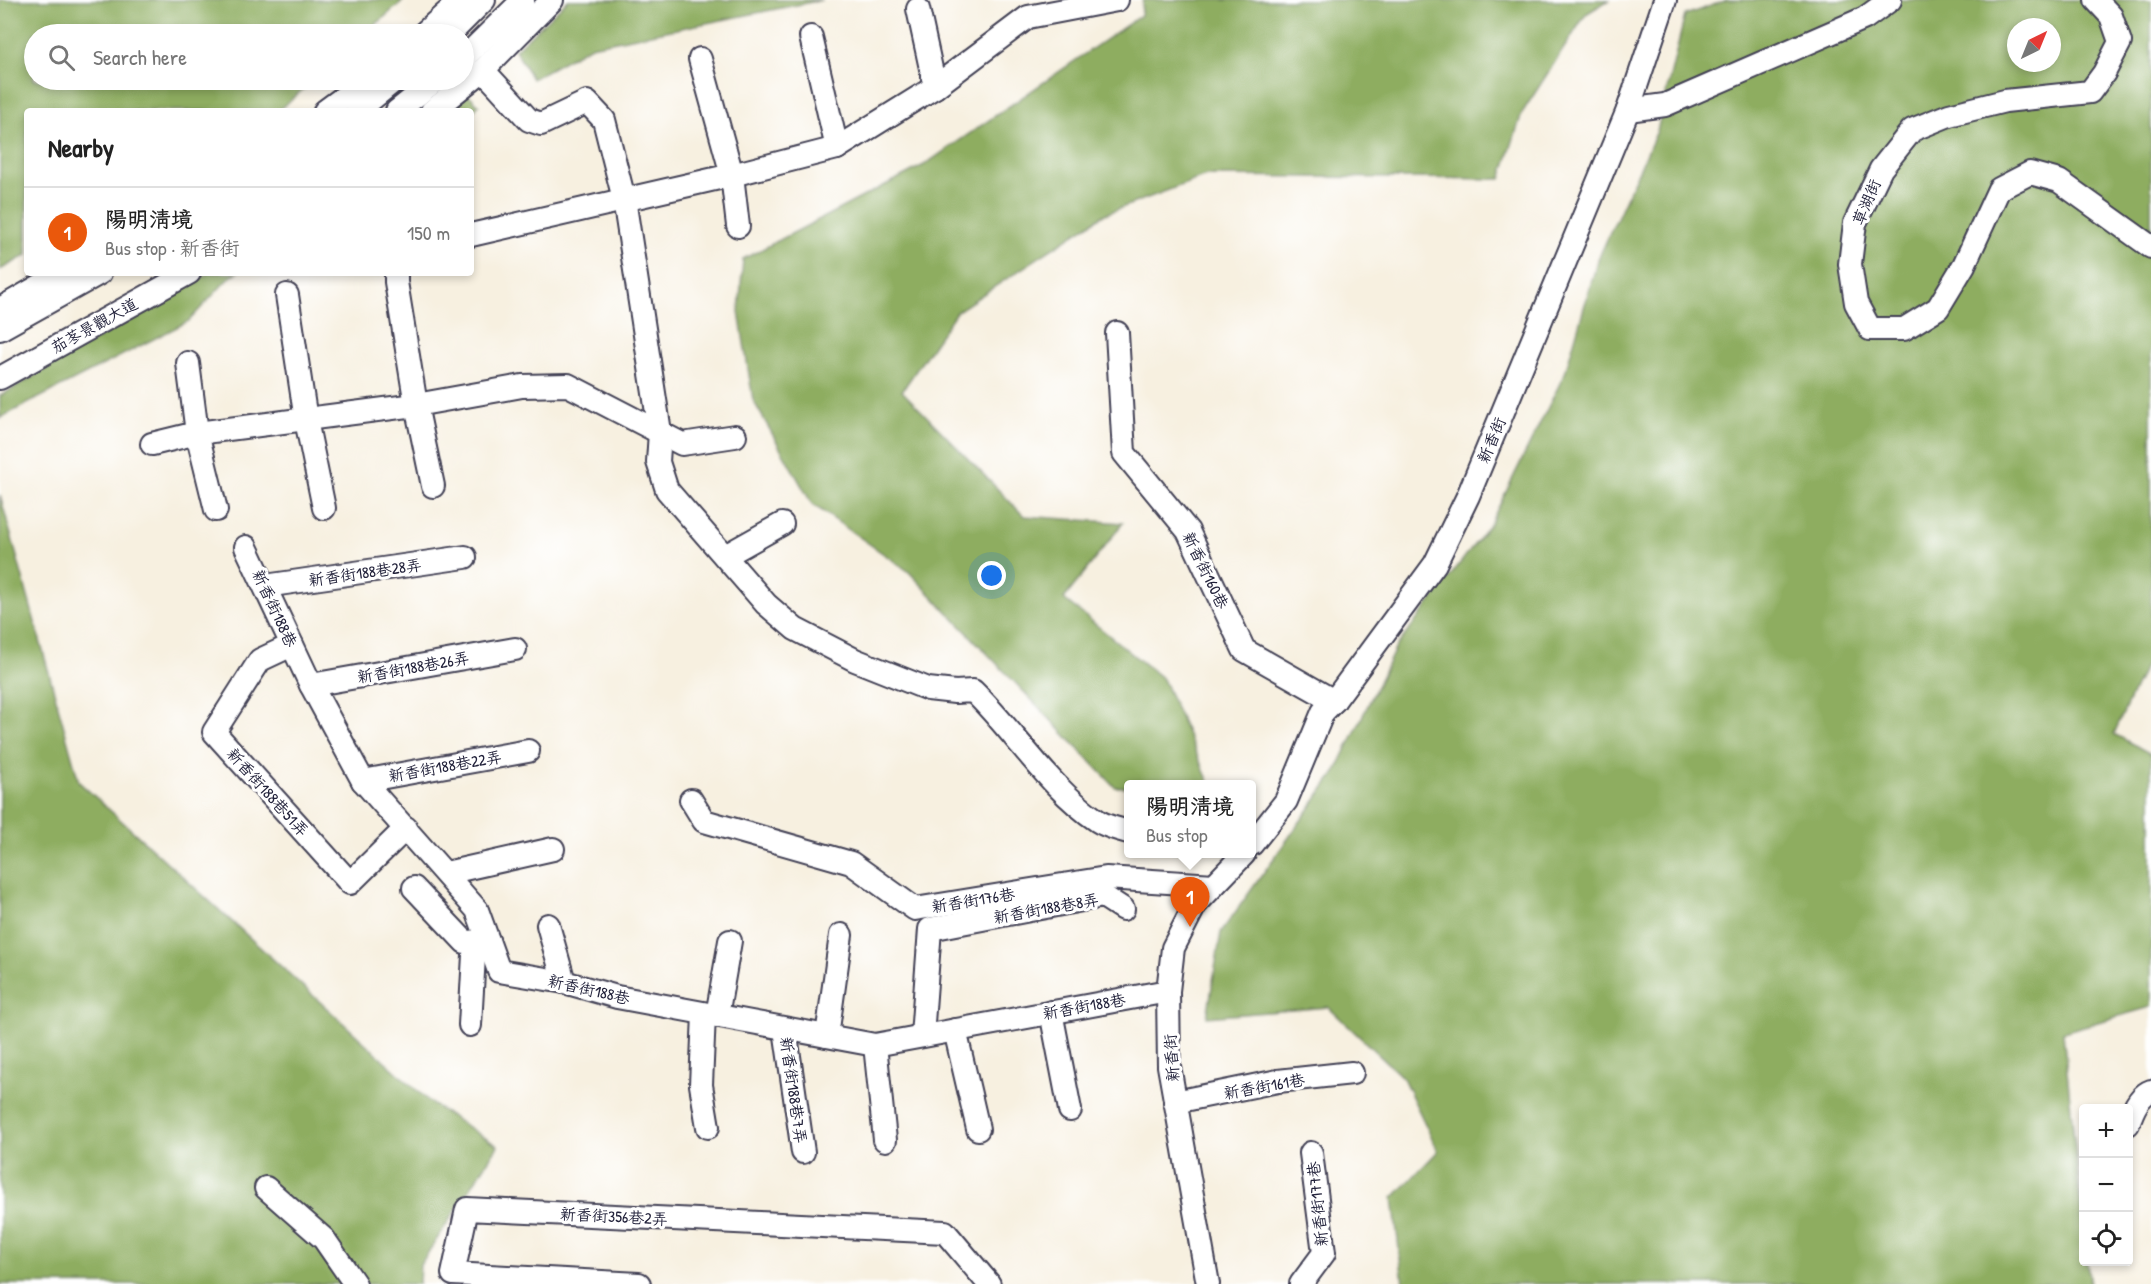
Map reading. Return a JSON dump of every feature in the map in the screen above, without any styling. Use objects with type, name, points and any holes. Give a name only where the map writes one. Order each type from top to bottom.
[{"type":"street","points":[[434,24],[461,0]]},
{"type":"street","points":[[460,24],[484,0]]},
{"type":"street","points":[[474,47],[523,0]]},
{"type":"street","points":[[474,77],[552,0]]},
{"type":"street","points":[[474,234],[732,175],[837,148],[935,87],[1028,17],[1118,0]]},
{"type":"street","name":"新香街","points":[[1256,836],[1287,801],[1323,712],[1334,701],[1435,564],[1468,496],[1628,110],[1665,0]]},
{"type":"street","points":[[1628,110],[1665,105],[1865,18],[1890,0]]},
{"type":"street","name":"草湖街","points":[[2096,0],[2111,16],[2120,42],[2104,73],[2090,92],[2005,101],[1949,115],[1912,130],[1881,169],[1855,223],[1850,264],[1856,303],[1870,329],[1904,329],[1938,308],[1964,265],[1999,189],[2030,173],[2059,181],[2151,247]]},
{"type":"street","points":[[918,9],[935,87]]},
{"type":"street","points":[[811,37],[837,148]]},
{"type":"street","points":[[700,58],[732,175],[738,226]]},
{"type":"street","points":[[483,70],[529,120],[541,124],[587,102],[604,120],[624,199],[660,432],[658,462],[667,490],[766,604],[795,629],[855,660],[928,689],[973,691],[997,715],[1058,788],[1100,822],[1124,831]]},
{"type":"street","points":[[329,108],[353,90]]},
{"type":"street","points":[[361,108],[383,90]]},
{"type":"street","points":[[401,108],[423,90]]},
{"type":"street","points":[[436,108],[458,90]]},
{"type":"street","points":[[0,309],[57,276]]},
{"type":"street","points":[[0,329],[95,276]]},
{"type":"street","name":"茄苳景觀大道","points":[[0,363],[152,276]]},
{"type":"street","name":"茄苳景觀大道","points":[[0,378],[184,276]]},
{"type":"street","points":[[396,276],[416,405],[433,486]]},
{"type":"street","points":[[286,295],[306,420],[324,508]]},
{"type":"street","name":"新香街160巷","points":[[1117,333],[1124,453],[1188,531],[1244,650],[1334,701]]},
{"type":"street","points":[[188,363],[197,433],[216,510]]},
{"type":"street","points":[[152,444],[197,433],[416,405],[522,387],[568,384],[682,444],[735,436]]},
{"type":"street","points":[[725,556],[782,524]]},
{"type":"street","name":"新香街188巷","points":[[246,547],[311,685],[363,780],[477,910],[499,970],[564,982],[617,997],[875,1045],[1168,991]]},
{"type":"street","name":"新香街188巷28弄","points":[[265,586],[465,557]]},
{"type":"street","name":"新香街188巷51弄","points":[[292,645],[260,660],[214,732],[350,883],[406,828]]},
{"type":"street","name":"新香街188巷26弄","points":[[311,685],[515,648]]},
{"type":"street","name":"新香街188巷22弄","points":[[363,780],[528,751]]},
{"type":"street","name":"新香街176巷","points":[[691,800],[704,821],[851,863],[915,909],[1106,878],[1214,885]]},
{"type":"street","points":[[446,873],[553,849]]},
{"type":"street","name":"新香街","points":[[1208,1284],[1169,1066],[1168,991],[1173,948],[1195,904],[1237,858]]},
{"type":"street","points":[[414,888],[465,942],[488,941]]},
{"type":"street","name":"新香街188巷8弄","points":[[922,1036],[930,929],[1103,896],[1123,909]]},
{"type":"street","points":[[548,925],[564,982]]},
{"type":"street","points":[[828,1036],[841,935]]},
{"type":"street","points":[[470,1024],[474,955],[488,941]]},
{"type":"street","points":[[708,1127],[700,1085],[711,1015],[730,941]]},
{"type":"street","points":[[1051,1012],[1070,1110]]},
{"type":"street","name":"新香街188巷7弄","points":[[785,1029],[803,1152]]},
{"type":"street","points":[[955,1030],[978,1130]]},
{"type":"street","points":[[875,1045],[885,1140]]},
{"type":"street","name":"新香街161巷","points":[[1175,1102],[1278,1081],[1352,1073]]},
{"type":"street","points":[[2133,1112],[2146,1092],[2151,1091]]},
{"type":"street","name":"新香街177巷","points":[[1301,1284],[1324,1252],[1311,1153]]},
{"type":"street","points":[[266,1188],[324,1239],[355,1284]]},
{"type":"street","name":"新香街356巷2弄","points":[[639,1284],[453,1274],[467,1209],[945,1232],[989,1284]]},
{"type":"green space","points":[[0,0],[404,0],[376,24],[24,24],[24,90],[302,90],[281,108],[24,108],[24,257],[0,270]]},
{"type":"green space","points":[[568,0],[822,0],[591,46],[532,79],[515,50]]},
{"type":"green space","points":[[1143,0],[1609,0],[1586,14],[1522,113],[1501,179],[1206,176],[1105,214],[956,312],[902,391],[1024,516],[1123,523],[1064,599],[1163,679],[1208,780],[1124,780],[1124,787],[1115,787],[908,571],[812,504],[753,400],[739,312],[743,259],[924,165],[1141,15]]},
{"type":"green space","points":[[1727,0],[2151,0],[2151,651],[2114,734],[2151,754],[2151,1007],[2063,1032],[2079,1186],[2079,1266],[2088,1266],[2090,1284],[1403,1284],[1393,1198],[1438,1151],[1403,1078],[1328,1007],[1207,1017],[1221,932],[1335,773],[1396,647],[1490,524],[1565,373],[1598,259],[1657,131],[1685,15]]},
{"type":"green space","points":[[469,95],[479,105],[474,111],[474,108],[450,108]]},
{"type":"green space","points":[[204,276],[232,276],[189,321],[0,418],[0,396]]},
{"type":"green space","points":[[0,495],[79,782],[433,1105],[498,1146],[420,1265],[419,1284],[0,1284]]},
{"type":"place","name":"陽明清境","points":[[1190,927]]}]
